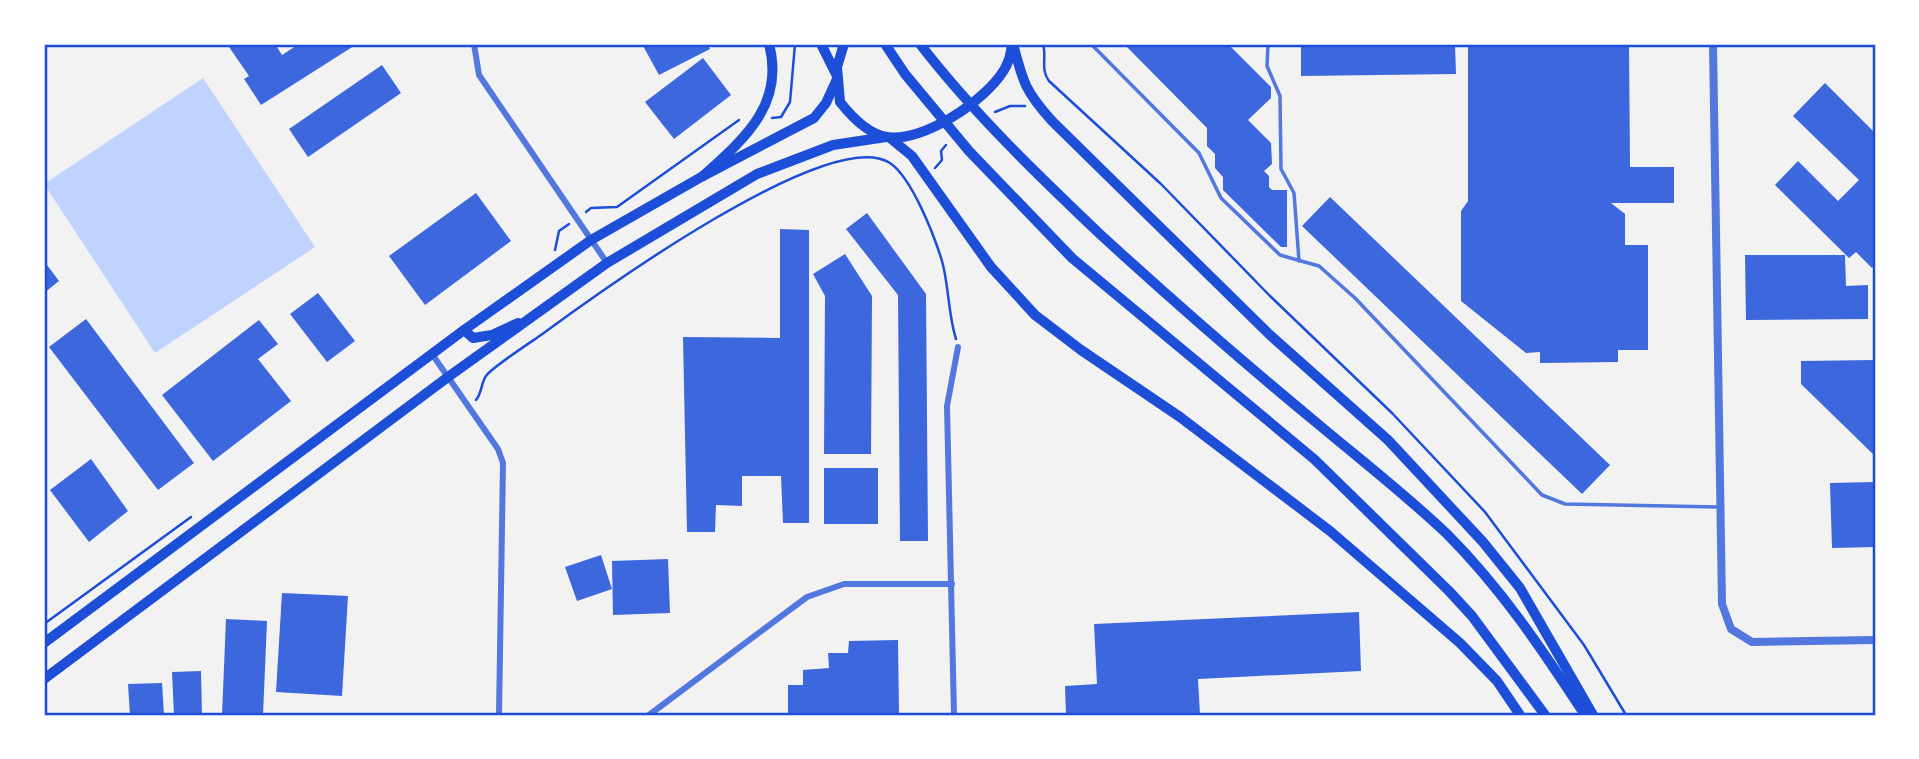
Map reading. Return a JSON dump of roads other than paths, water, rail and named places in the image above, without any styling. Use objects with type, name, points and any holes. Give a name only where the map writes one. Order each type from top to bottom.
[{"type":"highway","points":[[703,176],[748,134],[764,108],[773,68],[769,44]]},
{"type":"highway","points":[[821,44],[837,78]]},
{"type":"highway","points":[[885,44],[905,74],[996,179],[1072,258],[1314,458],[1400,541],[1472,615],[1545,715]]},
{"type":"highway","points":[[920,44],[976,111],[1012,148],[1170,298],[1385,478],[1448,535],[1548,657],[1585,715]]},
{"type":"highway","points":[[1013,44],[1024,85],[1036,104],[1052,121],[1270,335],[1388,440],[1483,542],[1520,588],[1592,715]]},
{"type":"highway","points":[[888,137],[912,156],[992,267],[1035,315],[1081,350],[1180,417],[1330,531],[1460,643],[1497,681],[1520,715]]},
{"type":"main road","points":[[844,44],[837,67],[839,97],[844,106],[869,130],[888,137]]},
{"type":"main road","points":[[44,679],[448,377],[607,263],[757,174],[833,145],[907,137],[924,132],[971,104],[1000,76],[1009,62],[1013,44]]},
{"type":"main road","points":[[44,643],[464,330],[592,240],[703,176],[814,118],[826,103],[837,78]]},
{"type":"main road","points":[[464,330],[473,338],[482,338],[512,324],[528,320]]},
{"type":"street","points":[[474,44],[479,75],[607,263]]},
{"type":"street","points":[[1713,44],[1722,604],[1731,629],[1752,642],[1875,640]]},
{"type":"street","points":[[954,715],[947,406],[958,347]]},
{"type":"street","points":[[432,354],[498,449],[503,463],[499,715]]},
{"type":"street","points":[[649,715],[817,592],[844,584],[952,584]]},
{"type":"lane","points":[[1091,44],[1199,153],[1221,198],[1280,255],[1320,266],[1355,298],[1542,495],[1565,504],[1720,507]]},
{"type":"lane","points":[[1268,44],[1267,65],[1280,96],[1282,169],[1294,193],[1299,261]]},
{"type":"water","points":[[203,78],[315,247],[155,353],[44,184]]}]
